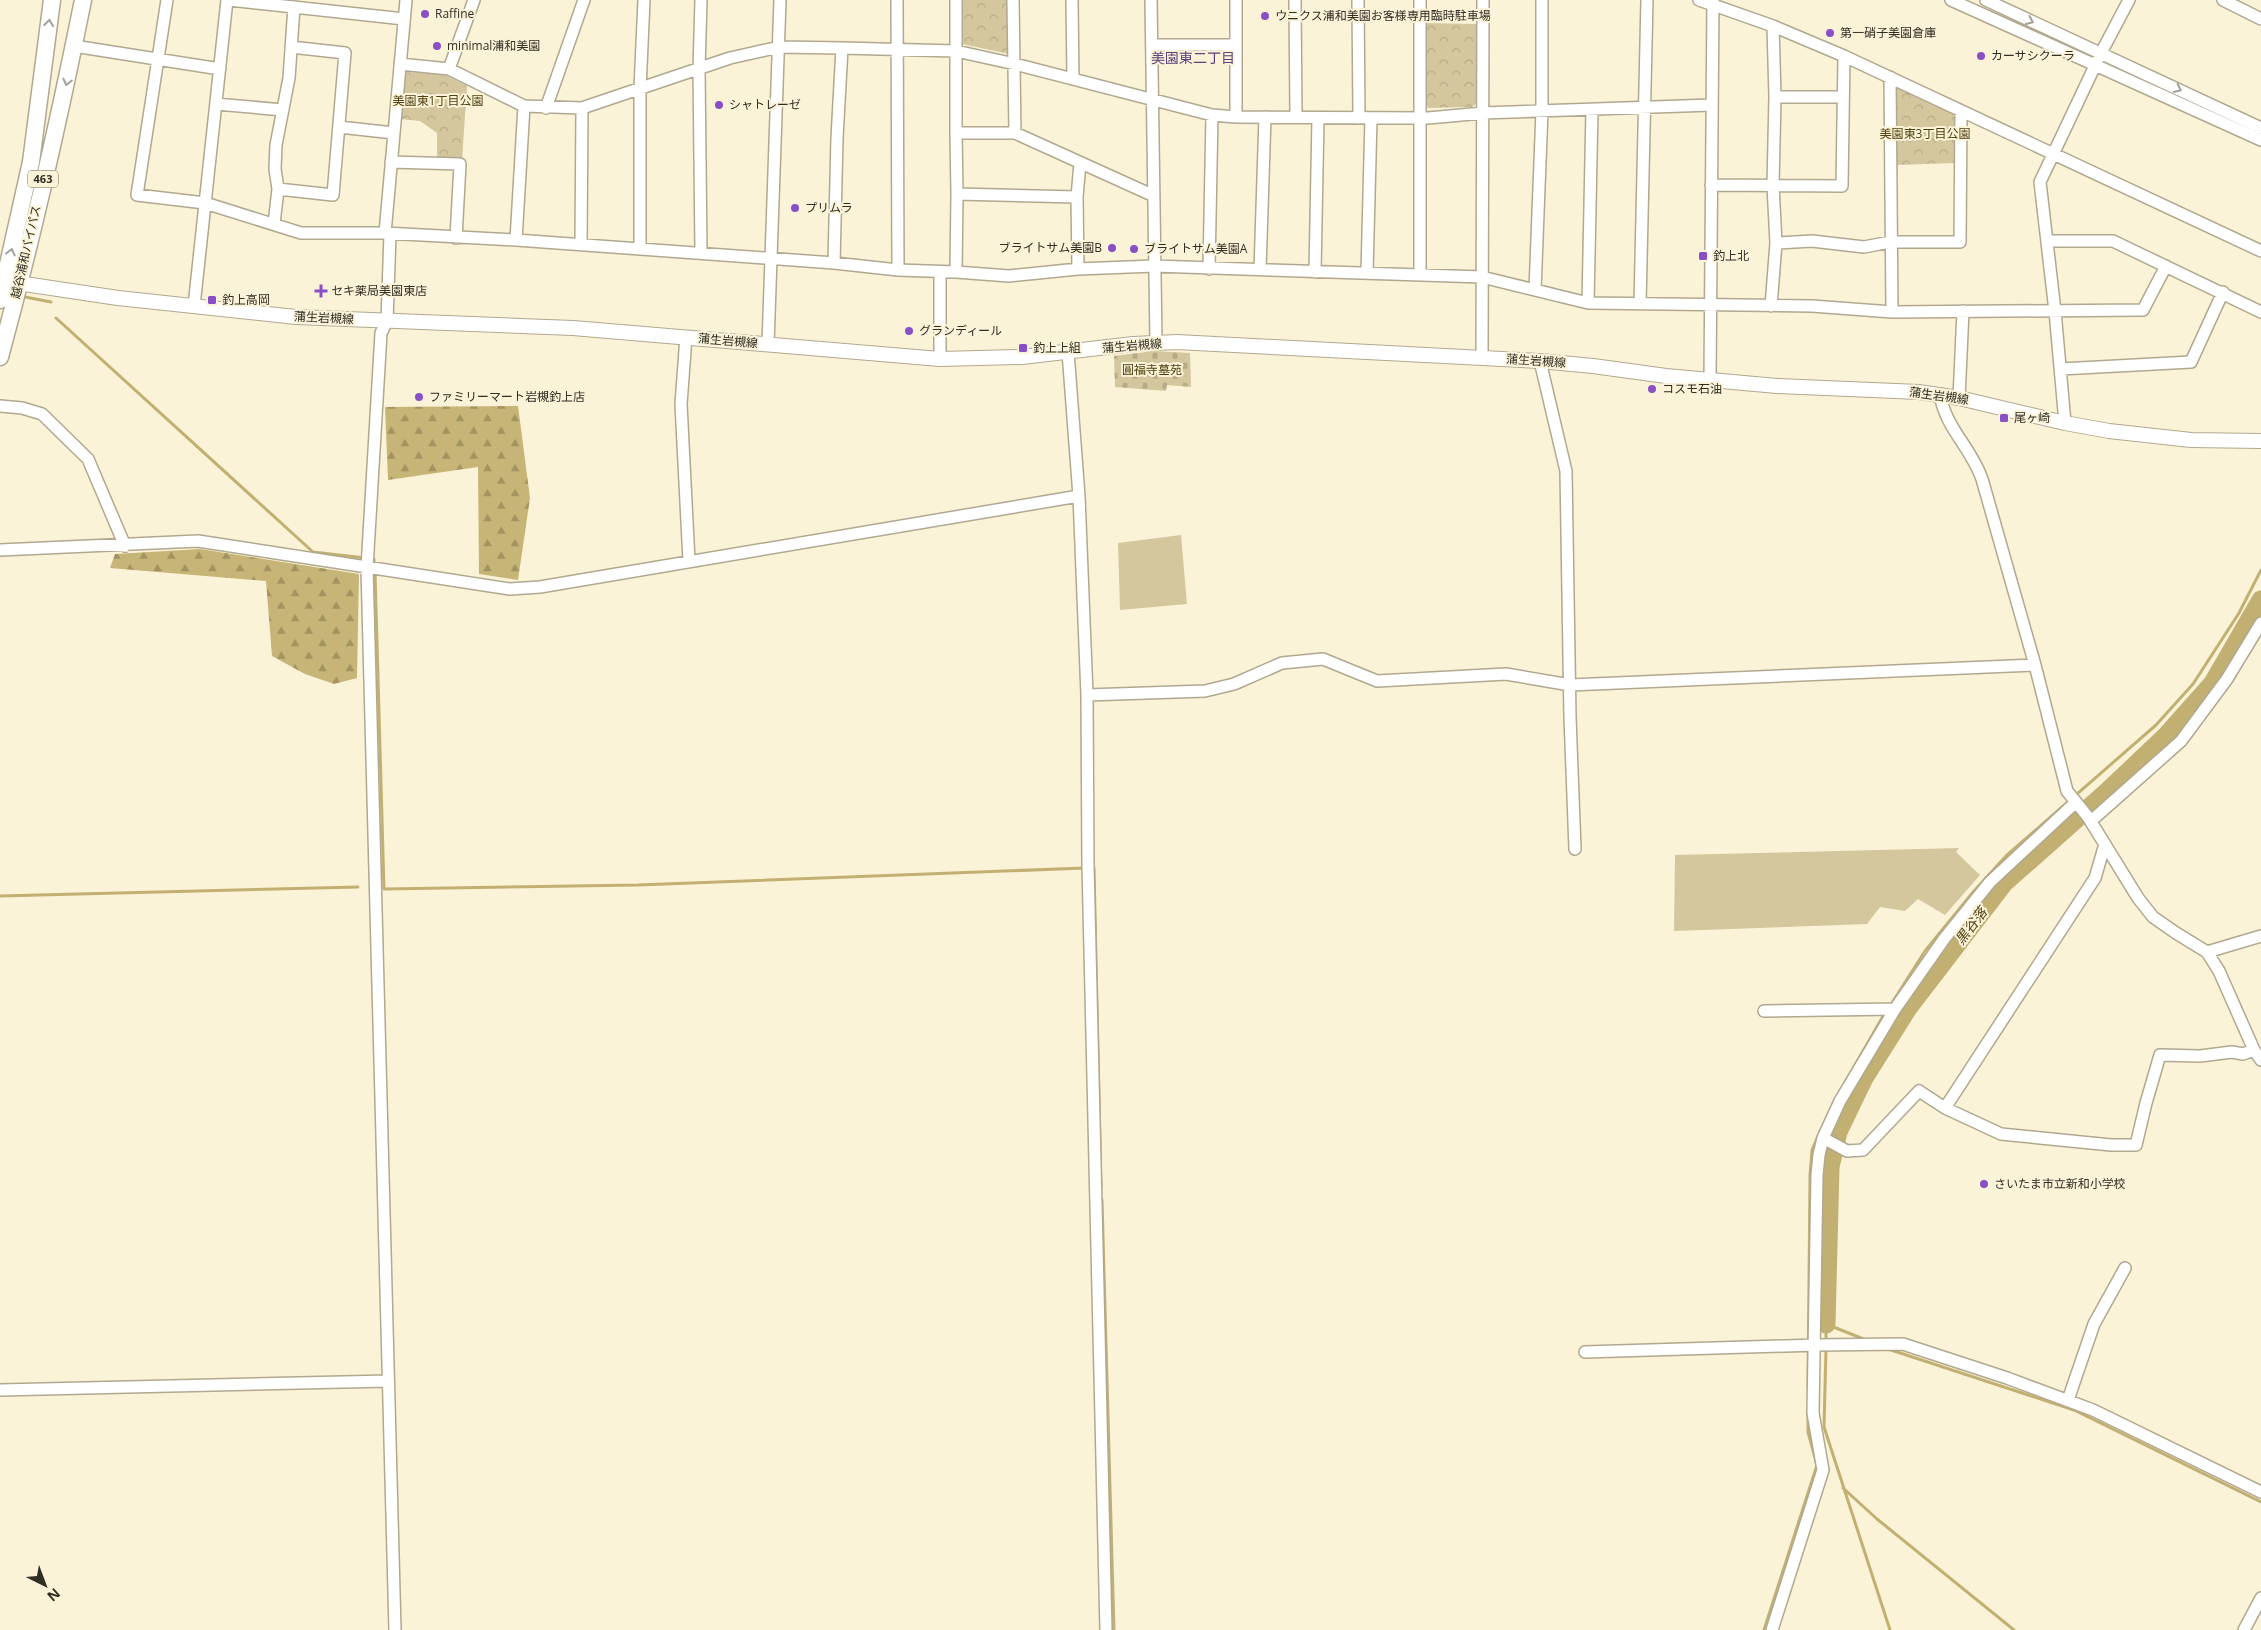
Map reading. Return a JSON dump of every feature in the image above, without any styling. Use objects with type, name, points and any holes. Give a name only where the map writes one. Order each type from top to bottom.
[{"type":"highway","name":"越谷浦和バイパス","points":[[0,357],[8,281],[31,162],[52,0]]},
{"type":"highway","name":"越谷浦和バイパス","points":[[0,300],[8,281],[74,46],[83,0]]},
{"type":"main road","name":"蒲生岩槻線","points":[[8,281],[76,293],[320,319],[493,324],[686,337],[940,359],[984,359],[1156,343],[1196,343],[1540,361],[1777,386],[1940,394],[2066,424],[2191,440],[2261,441]]},
{"type":"street","points":[[167,0],[137,195],[205,203],[301,233],[388,234],[516,240],[771,257],[898,270],[1009,276],[1078,269],[1154,266],[1482,277],[1588,303],[1771,306],[1892,312],[2143,310],[2166,266]]},
{"type":"street","points":[[194,306],[228,0],[404,20]]},
{"type":"street","points":[[395,1630],[367,568],[381,333],[387,321],[391,162],[406,0]]},
{"type":"street","points":[[449,69],[474,0]]},
{"type":"street","points":[[546,108],[584,0]]},
{"type":"street","points":[[640,248],[640,89],[644,0]]},
{"type":"street","points":[[701,252],[699,68],[702,0]]},
{"type":"street","points":[[768,344],[780,0]]},
{"type":"street","points":[[898,0],[898,270]]},
{"type":"street","points":[[956,0],[956,272]]},
{"type":"street","points":[[1013,0],[1015,133]]},
{"type":"street","points":[[1072,0],[1073,79]]},
{"type":"street","points":[[1151,0],[1152,195],[1156,343]]},
{"type":"street","points":[[1236,0],[1236,117]]},
{"type":"street","points":[[1295,0],[1296,117]]},
{"type":"street","points":[[1358,0],[1359,118]]},
{"type":"street","points":[[1420,0],[1420,275]]},
{"type":"street","points":[[1482,358],[1483,0]]},
{"type":"street","points":[[1534,290],[1542,111],[1542,0]]},
{"type":"street","points":[[1640,304],[1647,0]]},
{"type":"street","points":[[1699,0],[1713,2],[1844,56],[2261,250]]},
{"type":"street","points":[[1951,0],[2261,140]]},
{"type":"street","points":[[1986,0],[2261,128]]},
{"type":"street","points":[[2066,424],[2040,182],[2100,53],[2129,0]]},
{"type":"street","points":[[2223,0],[2261,18]]},
{"type":"street","points":[[1710,380],[1713,2]]},
{"type":"street","points":[[274,224],[278,189],[275,169],[276,145],[289,78],[294,7]]},
{"type":"street","points":[[1771,306],[1776,242],[1773,186],[1774,26]]},
{"type":"street","points":[[1152,45],[1236,45]]},
{"type":"street","points":[[74,46],[220,69]]},
{"type":"street","points":[[278,189],[333,195],[345,53],[291,47]]},
{"type":"street","points":[[400,64],[449,69],[524,106],[546,108],[582,108],[730,58],[779,47],[956,51],[1015,64],[1212,115],[1236,117],[1419,118],[1483,113],[1711,104]]},
{"type":"street","points":[[834,263],[836,155],[842,48]]},
{"type":"street","points":[[1711,185],[1842,186],[1844,56]]},
{"type":"street","points":[[1890,77],[1892,312]]},
{"type":"street","points":[[1775,97],[1842,97]]},
{"type":"street","points":[[216,104],[283,110]]},
{"type":"street","points":[[516,240],[524,106]]},
{"type":"street","points":[[581,244],[582,108]]},
{"type":"street","points":[[1588,303],[1592,110]]},
{"type":"street","points":[[1776,242],[1812,241],[1864,248],[1890,242],[1960,242],[1961,112]]},
{"type":"street","points":[[1209,269],[1212,115]]},
{"type":"street","points":[[1260,270],[1265,118]]},
{"type":"street","points":[[1315,272],[1318,118]]},
{"type":"street","points":[[1368,273],[1371,118]]},
{"type":"street","points":[[339,127],[394,133]]},
{"type":"street","points":[[956,133],[1015,133],[1152,195]]},
{"type":"street","points":[[391,162],[460,164],[456,238]]},
{"type":"street","points":[[1078,269],[1077,197],[1080,163]]},
{"type":"street","points":[[957,194],[1077,197]]},
{"type":"street","points":[[2046,241],[2113,242],[2223,292],[2261,312]]},
{"type":"street","points":[[940,272],[940,359]]},
{"type":"street","points":[[2061,369],[2190,362],[2223,292]]},
{"type":"street","points":[[1960,398],[1963,311]]},
{"type":"street","points":[[686,337],[680,404],[689,561]]},
{"type":"street","points":[[1068,352],[1079,496],[1087,695],[1087,808],[1106,1630]]},
{"type":"street","points":[[1540,361],[1566,471],[1575,849]]},
{"type":"street","points":[[1940,394],[1942,409],[1949,423],[1973,458],[1978,469],[2035,665],[2067,791],[2090,819],[2138,898],[2153,917],[2176,934],[2207,952],[2219,971],[2254,1050],[2261,1060]]},
{"type":"street","points":[[0,406],[22,408],[42,414],[88,459],[125,546]]},
{"type":"street","points":[[0,550],[125,546],[198,541],[510,589],[540,587],[1079,496]]},
{"type":"street","points":[[2090,819],[2181,741],[2227,679],[2261,623]]},
{"type":"street","points":[[1087,695],[1205,691],[1234,684],[1282,663],[1323,660],[1377,681],[1506,674],[1570,685],[2035,665]]},
{"type":"street","points":[[1772,1630],[1823,1470],[1813,1413],[1816,1345],[1817,1175],[1819,1156],[1824,1138],[1840,1101],[1895,1010],[1944,939],[1990,882],[2078,804]]},
{"type":"street","points":[[1945,1108],[2095,878],[2105,844]]},
{"type":"street","points":[[2207,952],[2261,936]]},
{"type":"street","points":[[1764,1011],[1895,1010]]},
{"type":"street","points":[[1824,1138],[1847,1150],[1863,1150],[1919,1091],[1945,1108],[2001,1134],[2111,1145],[2136,1145],[2160,1055],[2200,1056],[2232,1052],[2243,1054],[2254,1050]]},
{"type":"street","points":[[2068,1400],[2094,1324],[2125,1268]]},
{"type":"street","points":[[1585,1352],[1903,1344],[2068,1400],[2166,1444],[2261,1492]]},
{"type":"street","points":[[0,1390],[388,1381]]},
{"type":"street","points":[[2244,1630],[2261,1598]]},
{"type":"green space","points":[[963,0],[1007,0],[1009,54],[962,44]]},
{"type":"green space","points":[[1425,23],[1477,24],[1477,103],[1472,107],[1428,108],[1425,104]]},
{"type":"green space","name":"美園東1丁目公園","points":[[407,72],[445,75],[467,86],[462,160],[437,158],[437,133],[420,121],[400,119],[403,76]]},
{"type":"green space","name":"美園東3丁目公園","points":[[1897,87],[1954,114],[1955,163],[1897,165],[1894,90]]},
{"type":"green space","name":"圓福寺墓苑","points":[[1154,351],[1190,353],[1191,387],[1167,385],[1166,391],[1115,387],[1114,356]]},
{"type":"green space","points":[[518,406],[530,498],[518,580],[479,574],[478,467],[388,480],[385,407]]},
{"type":"green space","points":[[1181,535],[1187,604],[1120,610],[1118,543]]},
{"type":"green space","points":[[200,549],[359,574],[357,678],[334,684],[305,674],[272,656],[266,581],[110,568],[115,554]]},
{"type":"green space","points":[[1959,848],[1956,852],[1980,875],[1945,915],[1918,899],[1905,911],[1880,907],[1867,924],[1674,931],[1675,855]]},
{"type":"waterway","points":[[20,296],[51,302]]},
{"type":"waterway","points":[[56,318],[313,552],[374,559],[374,565]]},
{"type":"waterway","points":[[1890,1006],[1925,951],[1974,891],[2006,856],[2156,725],[2193,684],[2239,613],[2261,570]]},
{"type":"waterway","points":[[375,571],[384,889],[638,885],[1085,868]]},
{"type":"waterway","name":"黒谷落","points":[[1826,1324],[1830,1167],[1838,1132],[1864,1078],[1908,1008],[2004,883],[2109,790],[2165,737],[2213,683],[2261,600]]},
{"type":"waterway","points":[[1091,868],[1094,868],[1101,1189]]},
{"type":"waterway","points":[[0,896],[358,887]]},
{"type":"waterway","points":[[1843,1086],[1886,1011]]},
{"type":"waterway","points":[[1808,1386],[1810,1175],[1812,1150],[1818,1136]]},
{"type":"waterway","points":[[1102,1200],[1114,1630]]},
{"type":"waterway","points":[[1826,1342],[1826,1324],[1866,1340]]},
{"type":"waterway","points":[[1826,1349],[1824,1427],[1890,1630]]},
{"type":"waterway","points":[[1888,1349],[2074,1410],[2261,1502]]},
{"type":"waterway","points":[[1764,1630],[1817,1465],[1808,1432],[1808,1415]]},
{"type":"waterway","points":[[1843,1488],[1877,1519],[2014,1630]]},
{"type":"place","name":"Raffine","points":[[425,14]]},
{"type":"place","name":"ウニクス浦和美園お客様専用臨時駐車場","points":[[1265,16]]},
{"type":"place","name":"第一硝子美園倉庫","points":[[1830,33]]},
{"type":"place","name":"minimal浦和美園","points":[[437,46]]},
{"type":"place","name":"カーサシクーラ","points":[[1981,56]]},
{"type":"place","name":"シャトレーゼ","points":[[719,105]]},
{"type":"place","name":"プリムラ","points":[[795,208]]},
{"type":"place","name":"ブライトサム美園B","points":[[1112,248]]},
{"type":"place","name":"ブライトサム美園A","points":[[1134,249]]},
{"type":"place","name":"釣上北","points":[[1703,256]]},
{"type":"place","name":"セキ薬局美園東店","points":[[321,291]]},
{"type":"place","name":"釣上高岡","points":[[212,300]]},
{"type":"place","name":"グランディール","points":[[909,331]]},
{"type":"place","name":"釣上上組","points":[[1023,348]]},
{"type":"place","name":"コスモ石油","points":[[1652,389]]},
{"type":"place","name":"ファミリーマート岩槻釣上店","points":[[419,397]]},
{"type":"place","name":"尾ヶ崎","points":[[2004,418]]},
{"type":"place","name":"さいたま市立新和小学校","points":[[1984,1184]]},
{"type":"district","name":"美園東二丁目","points":[[1193,58]]}]
